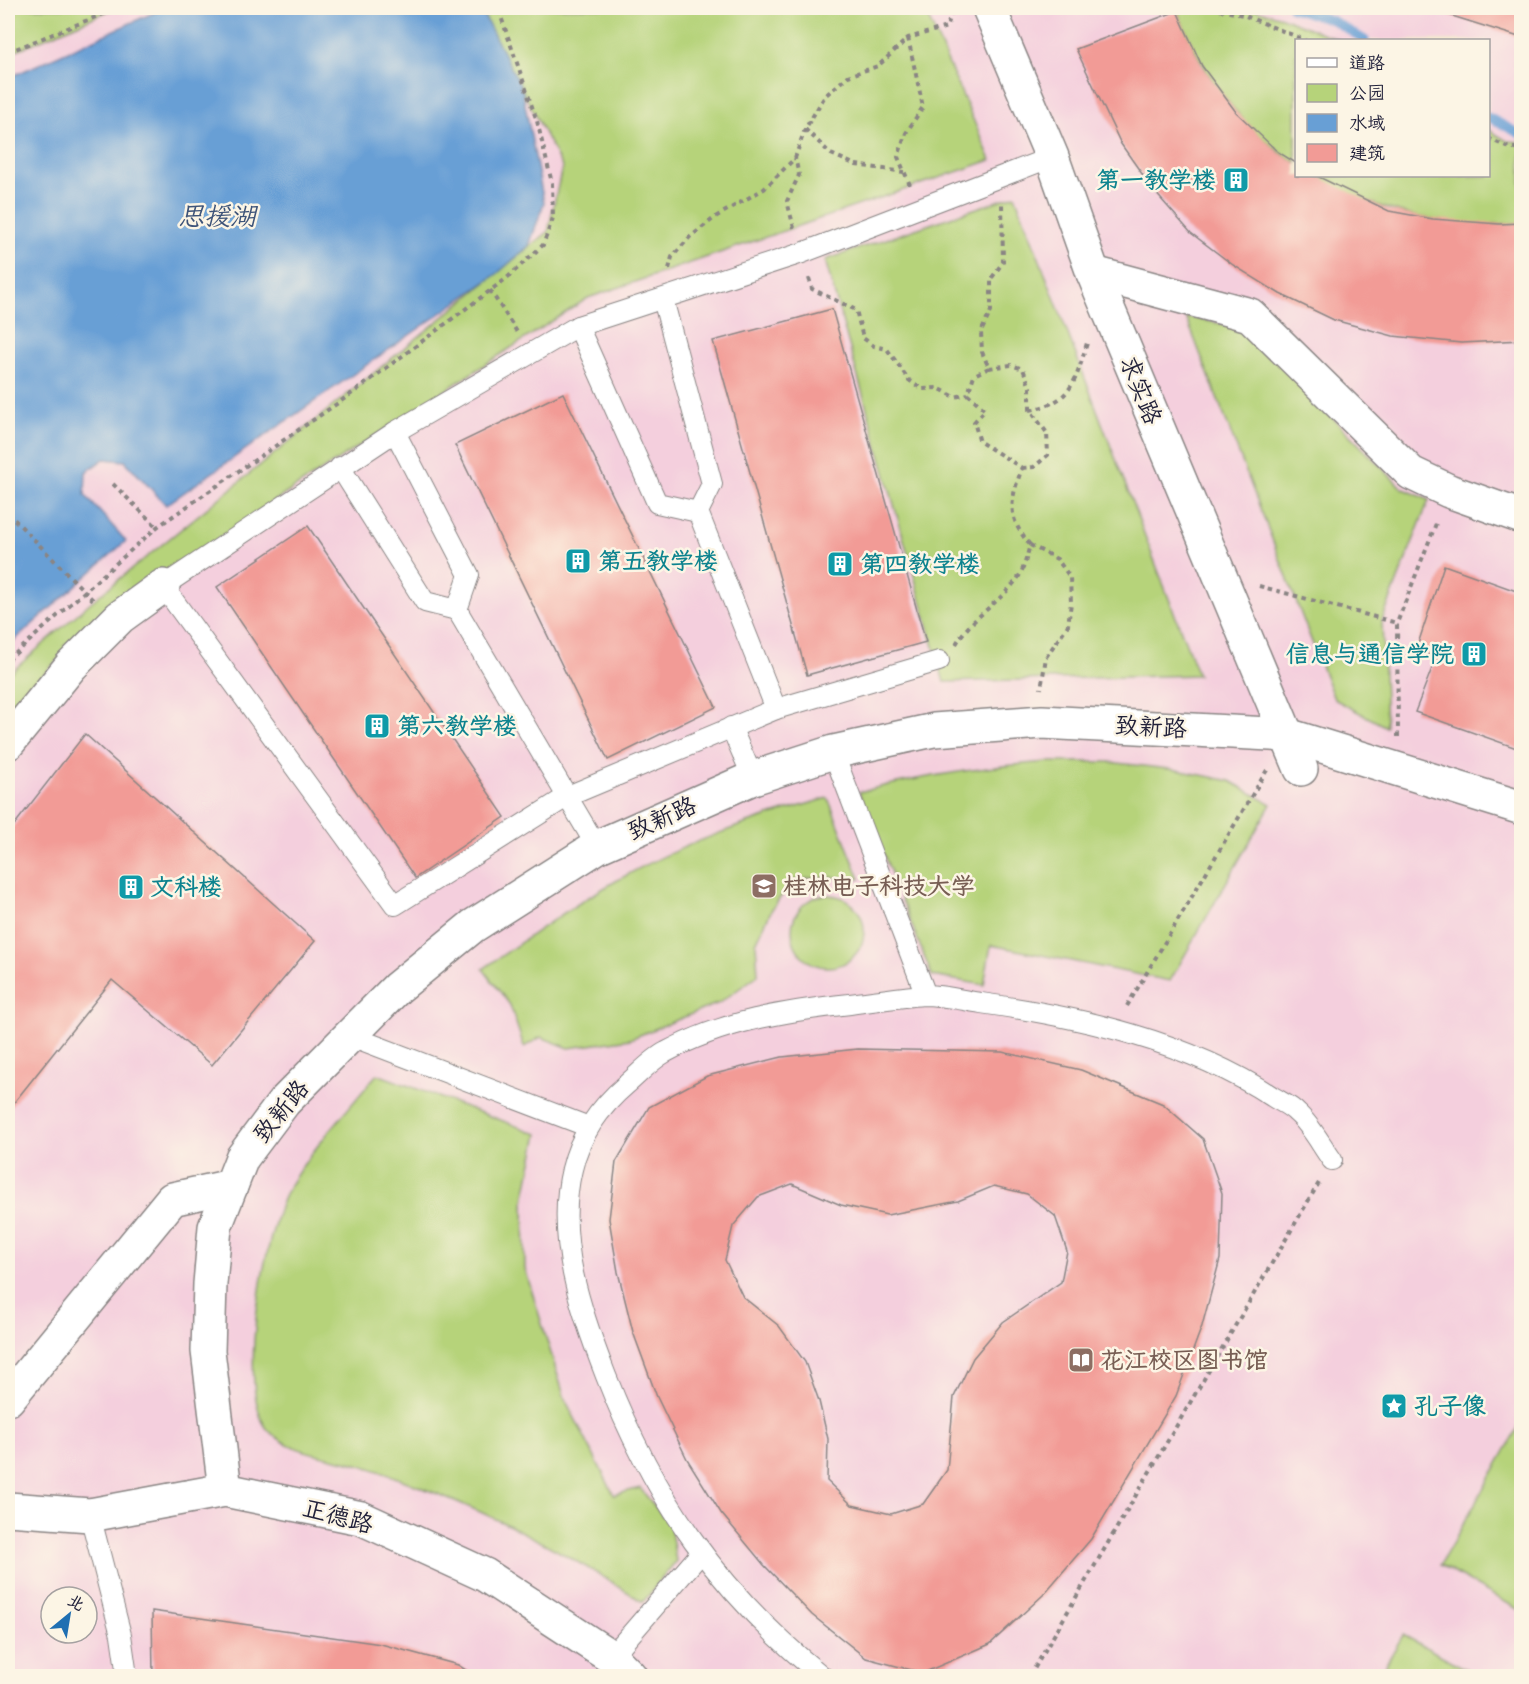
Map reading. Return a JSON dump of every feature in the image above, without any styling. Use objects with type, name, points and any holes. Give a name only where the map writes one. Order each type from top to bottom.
[{"type":"street","name":"求实路","points":[[989,8],[1052,157],[1093,273],[1301,769]]},
{"type":"street","points":[[1093,273],[1250,315],[1411,473],[1449,491],[1521,517]]},
{"type":"street","points":[[8,743],[71,666],[120,617],[163,586]]},
{"type":"street","name":"致新路","points":[[225,1490],[208,1351],[215,1227],[242,1158],[284,1102],[397,988],[473,926],[597,847],[753,778],[833,752],[934,730],[1041,722],[1287,735],[1521,808]]},
{"type":"street","points":[[8,1399],[172,1199],[231,1186]]},
{"type":"street","name":"正德路","points":[[8,1509],[90,1515],[225,1490],[361,1518],[484,1575],[620,1667]]},
{"type":"lane","points":[[939,661],[776,709],[568,796],[396,904],[163,586],[395,432],[578,326],[802,253],[1052,157]]},
{"type":"lane","points":[[663,299],[712,484],[698,512],[776,709]]},
{"type":"lane","points":[[578,326],[657,503],[698,512]]},
{"type":"lane","points":[[395,432],[469,575],[457,610]]},
{"type":"lane","points":[[340,467],[425,602],[457,610],[597,847]]},
{"type":"lane","points":[[731,727],[753,778]]},
{"type":"lane","points":[[833,752],[926,995]]},
{"type":"lane","points":[[822,1677],[740,1598],[700,1554],[661,1493],[626,1428],[580,1300],[566,1230],[572,1169],[588,1127],[608,1100],[663,1053],[731,1024],[799,1010],[926,995],[1065,1018],[1180,1051],[1245,1078],[1297,1113],[1332,1160]]},
{"type":"lane","points":[[348,1035],[588,1127]]},
{"type":"lane","points":[[90,1515],[121,1635],[127,1677]]},
{"type":"lane","points":[[620,1667],[700,1554]]},
{"type":"path","points":[[8,52],[118,8]]},
{"type":"path","points":[[8,660],[158,527],[354,392],[490,290],[543,245],[553,218],[552,183],[537,121],[498,8]]},
{"type":"path","points":[[663,299],[672,257],[717,216],[764,189],[795,158],[805,129],[825,96],[848,76],[878,66],[908,38],[947,27],[953,8]]},
{"type":"path","points":[[1210,8],[1243,15],[1303,39]]},
{"type":"path","points":[[1243,15],[1245,8]]},
{"type":"path","points":[[908,38],[923,107],[906,133],[898,157],[921,206]]},
{"type":"path","points":[[805,129],[831,154],[856,165],[904,172]]},
{"type":"path","points":[[1490,139],[1507,147],[1521,149]]},
{"type":"path","points":[[795,158],[798,175],[787,201],[812,289],[856,310],[863,338],[874,346],[887,350],[909,380],[922,389],[938,388],[955,397],[968,394]]},
{"type":"path","points":[[989,368],[982,352],[981,332],[991,311],[991,279],[1003,262],[1003,174]]},
{"type":"path","points":[[490,290],[531,353]]},
{"type":"path","points":[[1030,410],[1047,407],[1074,387],[1090,333],[1112,318]]},
{"type":"path","points":[[1011,365],[1023,369],[1030,387],[1030,410],[1047,433],[1048,455],[1034,467],[1022,468],[980,442],[974,422],[985,410],[968,394],[974,375],[989,368],[1011,365]]},
{"type":"path","points":[[1022,468],[1012,496],[1012,514],[1016,528],[1029,545],[1057,560],[1070,577],[1071,603],[1068,625],[1046,657],[1041,681],[1041,722]]},
{"type":"path","points":[[113,484],[158,527]]},
{"type":"path","points":[[1400,771],[1397,623],[1449,491]]},
{"type":"path","points":[[8,513],[84,591]]},
{"type":"path","points":[[939,661],[952,652],[961,636],[982,612],[1015,583],[1025,566],[1029,545]]},
{"type":"path","points":[[1218,574],[1397,623]]},
{"type":"path","points":[[1113,1030],[1287,735]]},
{"type":"path","points":[[1030,1677],[1332,1160]]},
{"type":"shaded area","name":"桂林电子科技大学","points":[[8,8],[1521,8],[1521,1676],[8,1676]]},
{"type":"green space","points":[[8,8],[115,8],[8,54]]},
{"type":"green space","points":[[480,8],[924,8],[991,160],[588,298],[256,513],[97,621],[8,710],[8,675],[91,602],[548,232],[562,167]]},
{"type":"green space","points":[[1178,8],[1249,8],[1282,17],[1337,39],[1295,39],[1295,162],[1248,124],[1221,92],[1198,57]]},
{"type":"green space","points":[[1490,131],[1507,141],[1521,142],[1521,223],[1440,221],[1365,201],[1319,177],[1490,177]]},
{"type":"green space","points":[[1015,195],[1198,675],[944,682],[825,260]]},
{"type":"green space","points":[[1186,317],[1244,328],[1402,488],[1429,500],[1382,621],[1386,727],[1334,699]]},
{"type":"green space","points":[[1047,762],[1109,762],[1177,770],[1230,781],[1271,804],[1170,981],[991,945],[984,985],[932,976],[859,792],[952,773]]},
{"type":"green space","points":[[828,798],[860,879],[825,877],[793,880],[772,909],[756,943],[758,975],[719,1003],[630,1039],[569,1048],[541,1037],[524,1047],[510,1005],[483,969],[582,901],[641,867],[719,833]]},
{"type":"green space","points":[[828,895],[848,901],[858,911],[864,931],[858,951],[848,961],[828,967],[808,961],[798,951],[792,931],[798,911],[808,901]]},
{"type":"green space","points":[[377,1074],[538,1134],[524,1200],[525,1269],[565,1399],[614,1495],[640,1488],[670,1525],[676,1561],[643,1602],[594,1571],[492,1517],[378,1471],[311,1453],[288,1444],[269,1431],[259,1412],[254,1383],[257,1310],[263,1272],[280,1206],[290,1185],[310,1156]]},
{"type":"green space","points":[[1521,1423],[1522,1611],[1440,1565]]},
{"type":"green space","points":[[1403,1635],[1479,1676],[1379,1676]]},
{"type":"water","name":"思援湖","points":[[164,8],[480,8],[522,89],[544,203],[529,246],[497,274],[166,505],[125,461],[104,459],[86,472],[85,495],[126,541],[8,646],[8,78]]},
{"type":"building","points":[[1427,8],[1522,8],[1522,38]]},
{"type":"building","name":"第一教学楼","points":[[1177,11],[1202,66],[1236,112],[1278,152],[1295,162],[1295,177],[1319,177],[1389,211],[1433,219],[1499,224],[1522,223],[1522,340],[1461,343],[1393,336],[1334,320],[1280,294],[1233,265],[1191,233],[1154,191],[1121,144],[1076,49]]},
{"type":"building","name":"第四教学楼","points":[[832,309],[926,642],[807,675],[713,341]]},
{"type":"building","name":"第五教学楼","points":[[563,393],[716,707],[608,760],[455,445]]},
{"type":"building","name":"第六教学楼","points":[[308,526],[505,817],[415,878],[217,587]]},
{"type":"building","name":"信息与通信学院","points":[[1444,565],[1522,593],[1522,750],[1415,712],[1436,658],[1416,650]]},
{"type":"building","name":"文科楼","points":[[85,734],[315,941],[212,1065],[112,980],[8,1110],[8,833]]},
{"type":"building","name":"花江校区图书馆","points":[[858,1049],[1002,1052],[1081,1070],[1163,1104],[1203,1139],[1222,1193],[1220,1259],[1202,1326],[1176,1396],[1091,1539],[1043,1595],[990,1644],[923,1673],[866,1658],[812,1615],[764,1565],[721,1513],[687,1459],[657,1397],[633,1332],[618,1272],[609,1219],[616,1162],[649,1107],[707,1076],[782,1057]],"holes":[[[792,1184],[841,1205],[887,1215],[958,1201],[994,1186],[1027,1194],[1055,1216],[1067,1251],[1061,1282],[1003,1322],[973,1358],[954,1397],[947,1470],[923,1504],[891,1514],[852,1505],[827,1481],[828,1439],[819,1401],[805,1362],[779,1326],[743,1297],[725,1260],[733,1226],[758,1197]]]},
{"type":"building","points":[[152,1611],[381,1644],[458,1665],[475,1676],[153,1676]]},
{"type":"waterway","points":[[1292,8],[1332,20],[1363,39]]},
{"type":"waterway","points":[[1490,118],[1522,135]]},
{"type":"place","name":"第一教学楼","points":[[1236,180]]},
{"type":"place","name":"第五教学楼","points":[[578,561]]},
{"type":"place","name":"第四教学楼","points":[[840,564]]},
{"type":"place","name":"信息与通信学院","points":[[1474,654]]},
{"type":"place","name":"第六教学楼","points":[[377,726]]},
{"type":"place","name":"桂林电子科技大学","points":[[764,886]]},
{"type":"place","name":"文科楼","points":[[131,887]]},
{"type":"place","name":"花江校区图书馆","points":[[1081,1360]]},
{"type":"place","name":"孔子像","points":[[1394,1406]]}]
